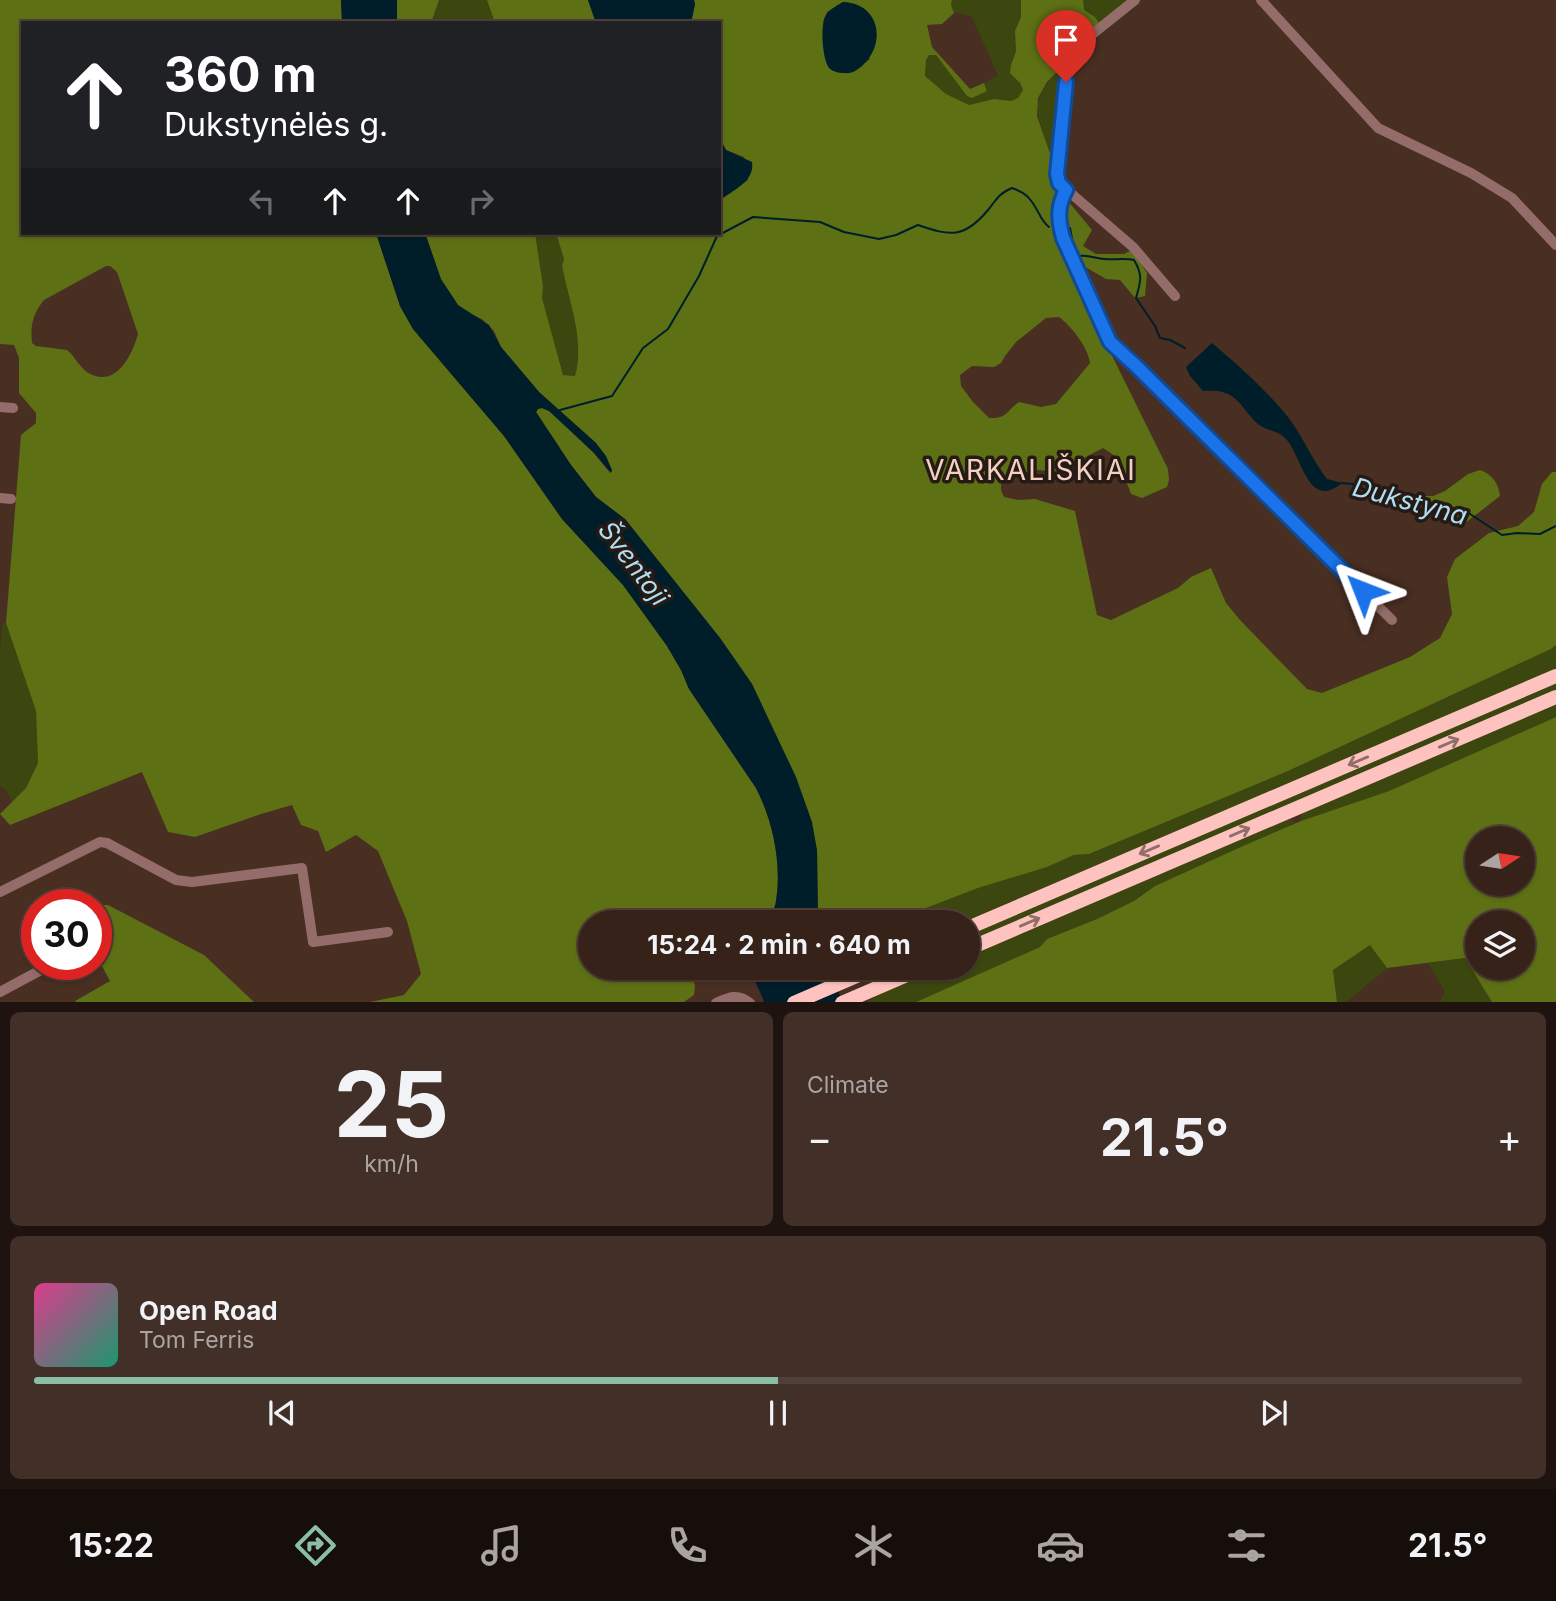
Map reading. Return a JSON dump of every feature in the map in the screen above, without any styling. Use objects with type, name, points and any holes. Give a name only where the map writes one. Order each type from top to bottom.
[{"type":"highway","points":[[980,923],[1556,676]]},
{"type":"highway","points":[[980,944],[1556,697]]},
{"type":"highway","points":[[796,1002],[846,980]]},
{"type":"highway","points":[[844,1002],[895,980]]},
{"type":"street","points":[[1135,0],[1070,52],[1057,174],[1059,183],[1133,247],[1175,296]]},
{"type":"street","points":[[1261,0],[1378,128],[1471,173],[1512,198],[1556,245]]},
{"type":"street","points":[[1066,190],[1058,219],[1063,238],[1110,342],[1392,620]]},
{"type":"street","points":[[0,407],[13,408]]},
{"type":"street","points":[[0,892],[100,842],[107,843],[176,880],[192,881],[302,867],[313,942],[388,932]]},
{"type":"street","points":[[0,992],[22,980]]},
{"type":"street","points":[[719,1002],[736,996],[748,1002]]},
{"type":"green space","points":[[0,0],[341,0],[342,21],[21,21],[21,235],[377,235],[400,306],[413,329],[504,436],[562,519],[623,585],[667,646],[689,689],[756,788],[775,843],[778,887],[774,910],[578,910],[578,980],[693,980],[694,995],[684,1002],[370,1002],[404,995],[421,974],[407,921],[378,851],[356,835],[326,852],[318,831],[301,825],[292,805],[195,837],[168,832],[142,772],[10,825],[0,814],[26,788],[38,763],[36,711],[6,623],[21,435],[36,423],[36,413],[19,393],[19,358],[14,345],[0,344]],"holes":[[[110,266],[117,272],[138,334],[122,367],[115,373],[100,377],[86,372],[67,350],[36,346],[32,343],[31,331],[35,315],[44,300]]]},
{"type":"green space","points":[[397,0],[439,0],[432,21],[397,21]]},
{"type":"green space","points":[[439,0],[487,0],[494,21],[432,21]]},
{"type":"green space","points":[[487,0],[588,0],[595,21],[494,21]]},
{"type":"green space","points":[[694,0],[952,0],[954,13],[942,24],[927,25],[932,47],[970,89],[984,83],[987,91],[972,98],[967,96],[936,55],[929,55],[926,60],[925,76],[946,94],[969,105],[994,99],[1011,101],[1018,98],[1023,90],[1010,73],[1016,51],[1015,31],[1021,17],[1021,0],[1083,0],[1084,10],[1099,23],[1065,48],[1063,66],[1047,82],[1038,98],[1037,116],[1051,156],[1054,178],[1068,201],[1092,230],[1083,246],[1096,254],[1124,254],[1132,250],[1147,273],[1145,296],[1135,298],[1120,280],[1106,279],[1087,268],[1080,269],[1076,278],[1168,469],[1169,480],[1167,487],[1142,498],[1131,494],[1118,458],[1103,448],[1057,472],[1039,470],[1015,474],[1001,482],[1004,497],[1035,499],[1075,511],[1097,615],[1111,620],[1178,588],[1191,577],[1211,568],[1226,603],[1240,620],[1307,689],[1322,693],[1410,657],[1440,638],[1452,614],[1447,577],[1455,559],[1489,533],[1518,526],[1534,512],[1542,484],[1552,472],[1556,472],[1556,645],[1288,771],[1089,854],[1074,855],[1047,867],[917,910],[818,910],[817,850],[775,734],[752,684],[720,638],[625,519],[596,497],[571,465],[536,412],[538,409],[549,411],[560,420],[610,473],[596,443],[539,392],[501,347],[494,331],[482,319],[458,305],[441,280],[426,235],[535,235],[543,286],[542,298],[563,375],[575,376],[578,362],[577,335],[562,266],[564,259],[557,235],[721,235],[721,200],[748,180],[744,157],[726,150],[721,141],[721,21],[691,21]],"holes":[[[843,2],[870,59],[865,63],[823,22],[827,12]],[[1059,317],[1078,337],[1090,363],[1056,404],[1041,407],[1019,402],[1003,416],[989,418],[961,386],[960,375],[972,366],[994,367],[1001,363],[1016,342],[1046,318]]]},
{"type":"green space","points":[[952,0],[1021,0],[1021,17],[1015,31],[1016,51],[1011,65],[1023,90],[1018,99],[994,99],[969,105],[946,94],[925,76],[926,60],[929,55],[936,55],[967,96],[987,91],[984,83],[998,76],[972,17],[954,12]]},
{"type":"green space","points":[[1083,0],[1130,0],[1099,23],[1095,17],[1083,10]]},
{"type":"green space","points":[[1063,66],[1051,156],[1037,108],[1043,90]]},
{"type":"green space","points":[[535,235],[557,235],[564,260],[562,266],[577,335],[578,362],[575,376],[563,375],[542,298],[543,286]]},
{"type":"green space","points":[[1480,470],[1494,480],[1500,496],[1464,524],[1446,520],[1420,506],[1392,507],[1372,499],[1371,493],[1375,491],[1394,496],[1433,496],[1445,491],[1468,474]]},
{"type":"green space","points":[[2,623],[6,623],[36,711],[38,763],[26,788],[13,803],[5,789],[0,786]]},
{"type":"green space","points":[[1556,645],[1556,669],[980,915],[980,910],[917,910],[1047,867],[1074,855],[1089,854],[1288,771]]},
{"type":"green space","points":[[1556,681],[1556,691],[980,938],[980,928]]},
{"type":"green space","points":[[1556,704],[1556,717],[1389,791],[1301,821],[1301,815],[1306,811]]},
{"type":"green space","points":[[1556,717],[1556,1002],[1492,1002],[1478,980],[1535,980],[1535,910],[1465,910],[1465,958],[1387,968],[1370,945],[1333,970],[1337,1002],[916,1002],[966,980],[980,980],[980,974],[1040,947],[1047,939],[1097,919],[1134,901],[1155,886],[1301,821],[1389,791]]},
{"type":"green space","points":[[1286,820],[1295,823],[1155,886],[1134,901],[1047,939],[1040,947],[980,974],[980,951]]},
{"type":"green space","points":[[112,907],[204,955],[254,1002],[75,1001],[110,981]]},
{"type":"green space","points":[[1370,944],[1387,968],[1346,1002],[1337,1002],[1333,970]]},
{"type":"green space","points":[[1465,958],[1465,980],[1478,980],[1492,1002],[1439,1002],[1445,992],[1428,963]]},
{"type":"green space","points":[[912,980],[966,980],[916,1002],[866,1002]]},
{"type":"water","points":[[341,0],[397,0],[397,21],[342,21]]},
{"type":"water","points":[[588,0],[694,0],[695,4],[691,21],[595,21]]},
{"type":"water","points":[[843,2],[865,9],[876,25],[877,35],[871,56],[859,68],[847,73],[829,68],[823,42],[826,15]]},
{"type":"water","points":[[721,141],[726,150],[752,162],[750,175],[742,185],[721,200]]},
{"type":"water","name":"Šventoji","points":[[377,235],[426,235],[441,279],[458,305],[489,325],[501,347],[539,392],[596,443],[606,456],[611,473],[594,453],[549,411],[542,408],[536,412],[596,497],[625,519],[720,638],[752,684],[796,777],[812,822],[817,850],[818,910],[774,910],[778,887],[775,843],[756,788],[689,689],[667,646],[623,585],[562,519],[504,436],[413,329],[400,306]]},
{"type":"water","points":[[1212,343],[1255,381],[1285,413],[1327,479],[1342,483],[1330,490],[1313,486],[1285,438],[1256,422],[1231,395],[1220,391],[1203,391],[1186,367]]},
{"type":"water","points":[[835,980],[842,1002],[764,1002],[755,981]]},
{"type":"waterway","points":[[721,234],[753,217],[820,222],[844,232],[879,239],[918,225],[948,233],[956,232],[971,226],[1000,195],[1012,188],[1028,197],[1049,227]]},
{"type":"waterway","points":[[1066,228],[1070,228],[1073,244],[1080,256],[1134,260],[1140,278],[1136,298],[1160,338],[1185,348]]},
{"type":"waterway","points":[[560,410],[612,396],[643,348],[668,329],[719,235]]},
{"type":"waterway","name":"Dukstyna","points":[[1341,483],[1352,484],[1387,500],[1423,501],[1467,512],[1502,535],[1540,534],[1556,526]]},
{"type":"district","name":"VARKALIŠKIAI","points":[[1031,470]]},
{"type":"route","points":[[1066,82],[1057,174],[1059,183],[1066,190],[1058,219],[1063,238],[1110,342],[1363,591]]}]
